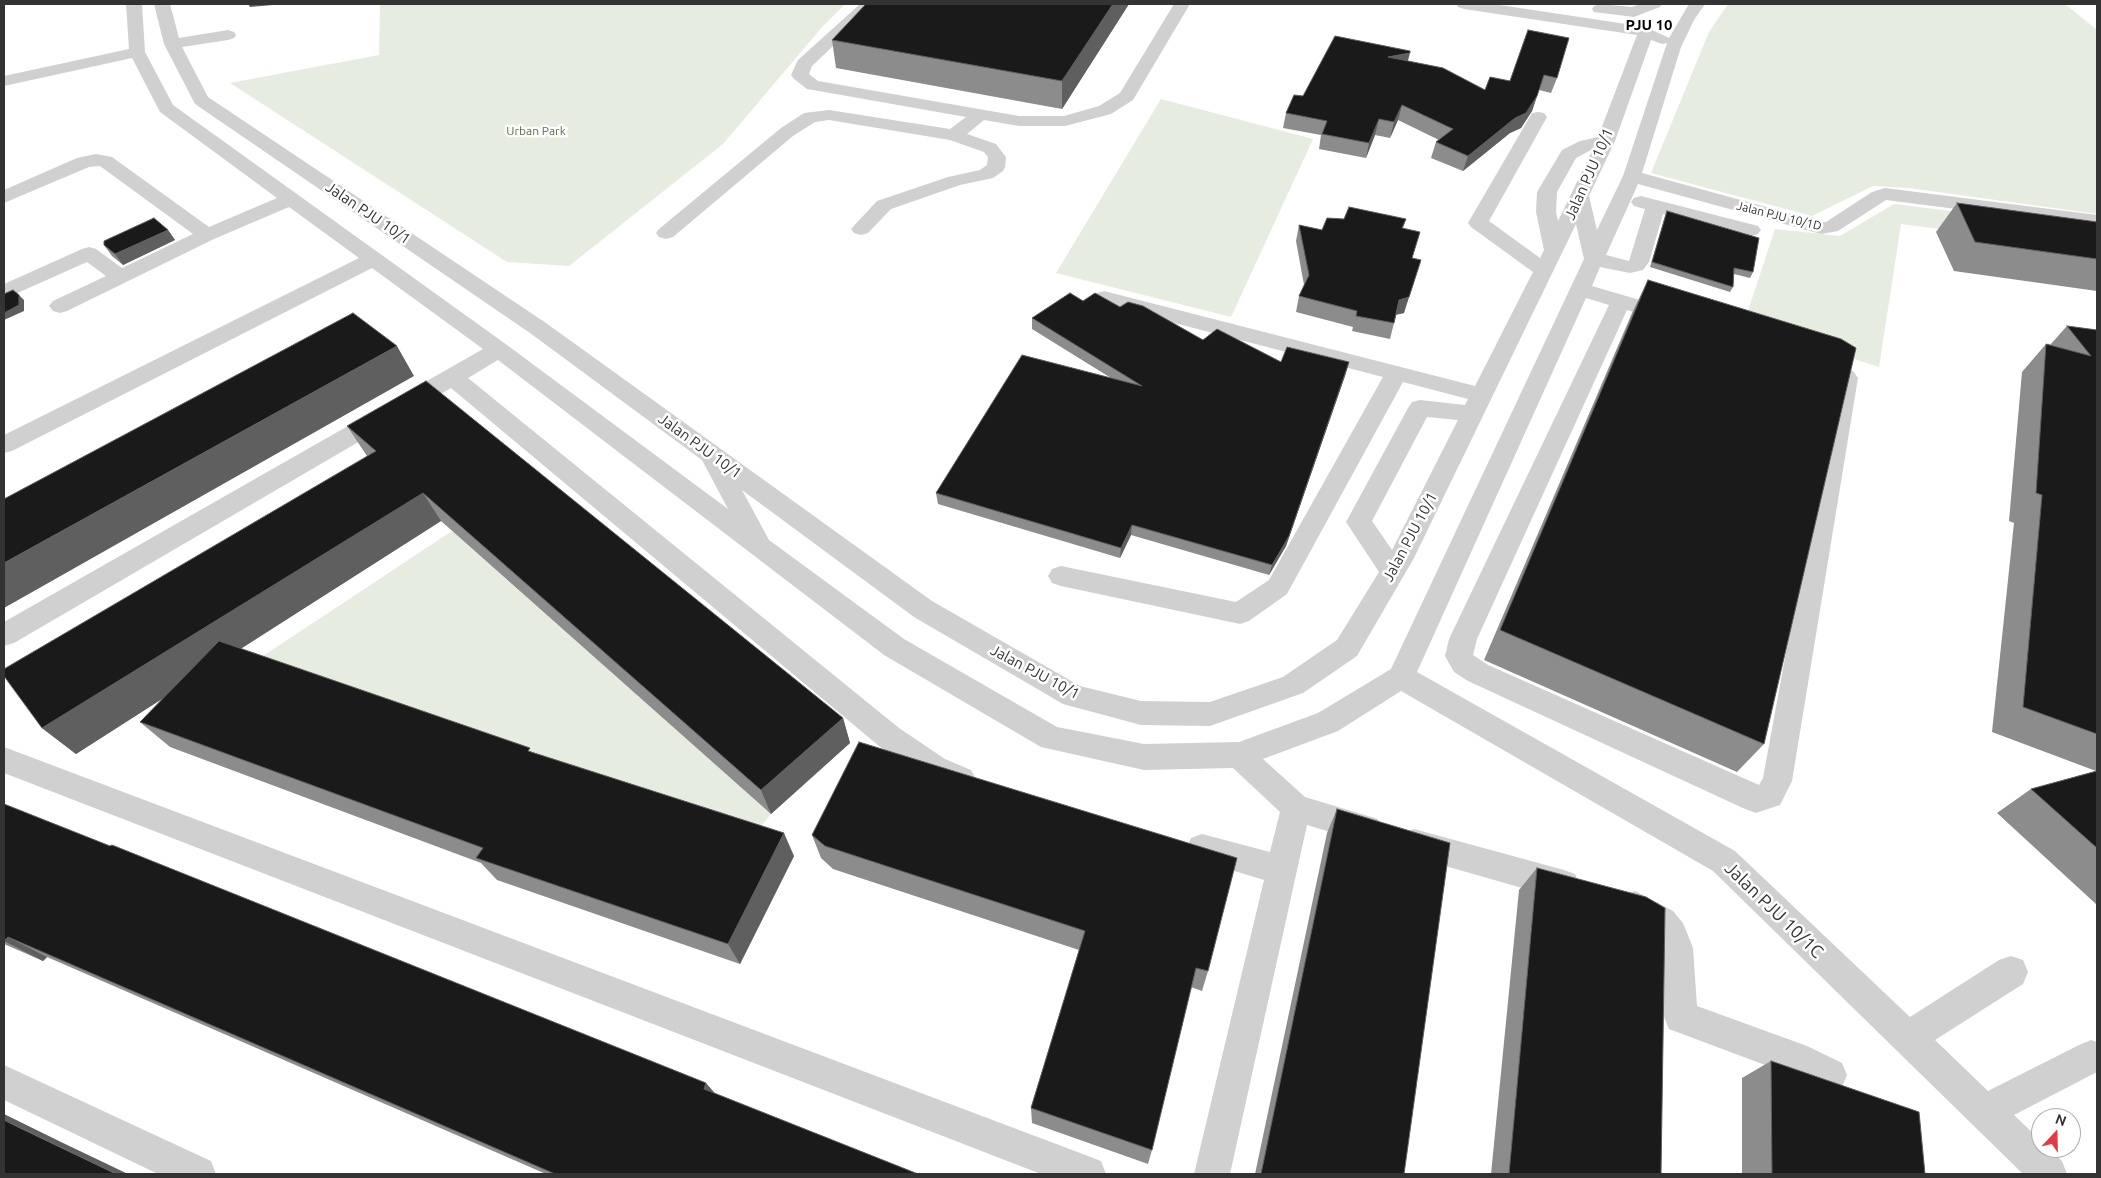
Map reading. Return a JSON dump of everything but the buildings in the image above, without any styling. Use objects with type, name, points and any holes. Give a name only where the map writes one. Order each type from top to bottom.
[{"type":"street","points":[[134,4],[136,52],[166,108],[499,350],[894,647],[1051,738],[1144,757],[1239,755],[1328,722],[1401,677],[1623,197],[1632,176],[1673,47],[1686,20],[1697,4]]},
{"type":"street","name":"Jalan PJU 10/1","points":[[162,4],[172,44],[201,100],[538,328],[922,609],[1073,696],[1141,713],[1210,714],[1293,685],[1347,648],[1393,571],[1580,197],[1606,141],[1628,80],[1665,19]]},
{"type":"street","points":[[869,4],[804,64],[800,75],[813,85],[1019,121],[1065,121],[1105,110],[1128,96],[1182,4]]},
{"type":"street","points":[[1464,4],[1665,19],[1673,47]]},
{"type":"street","points":[[1559,11],[1634,12],[1654,4]]},
{"type":"street","points":[[1559,11],[1606,37],[1619,47],[1628,80]]},
{"type":"street","points":[[172,44],[228,35]]},
{"type":"street","points":[[4,82],[136,52]]},
{"type":"street","points":[[954,136],[981,114]]},
{"type":"street","points":[[666,233],[788,132],[810,117],[830,115],[954,136],[990,148],[998,157],[996,167],[986,174],[955,181],[884,205],[861,229]]},
{"type":"street","points":[[1538,117],[1478,223],[1543,270]]},
{"type":"street","points":[[1554,250],[1546,212],[1547,192],[1569,154],[1586,145],[1606,141]]},
{"type":"street","points":[[4,196],[84,162],[105,161],[167,217],[207,236],[291,199]]},
{"type":"street","points":[[247,167],[327,185]]},
{"type":"street","name":"Jalan PJU 10/1D","points":[[1632,176],[1822,228],[1831,227],[1885,194],[2097,221]]},
{"type":"street","points":[[1580,197],[1594,259]]},
{"type":"street","points":[[1623,197],[1751,230]]},
{"type":"street","points":[[1594,259],[1620,266],[1636,266],[1639,262],[1656,206]]},
{"type":"street","points":[[4,445],[373,259]]},
{"type":"street","points":[[1580,289],[1685,320]]},
{"type":"street","points":[[1104,298],[1396,374],[1476,405]]},
{"type":"street","points":[[1621,301],[1460,648],[1459,656],[1464,664],[1478,673],[1756,799],[1768,795],[1777,781],[1847,378],[1822,362]]},
{"type":"street","points":[[4,635],[499,350]]},
{"type":"street","points":[[1061,576],[1240,613],[1278,587],[1396,374]]},
{"type":"street","points":[[452,377],[889,737],[935,768],[985,789]]},
{"type":"street","points":[[710,454],[761,546]]},
{"type":"street","points":[[1486,492],[1525,507]]},
{"type":"street","name":"Jalan PJU 10/1C","points":[[1401,677],[1724,861],[2049,1174]]},
{"type":"street","points":[[1239,755],[1296,808],[1479,862],[1602,895],[1629,903],[1647,911],[1662,922],[1672,934],[1677,948],[1681,1017],[1793,1057],[1830,1074]]},
{"type":"street","points":[[4,760],[1088,1174]]},
{"type":"street","points":[[1212,1174],[1296,808]]},
{"type":"street","points":[[1176,842],[1282,870]]},
{"type":"street","points":[[1907,1038],[2011,972]]},
{"type":"street","points":[[1983,1112],[2091,1057]]},
{"type":"street","points":[[4,1082],[198,1174]]},
{"type":"lane","points":[[60,306],[207,236]]},
{"type":"lane","points":[[4,292],[98,249],[120,277]]},
{"type":"lane","points":[[1393,571],[1359,522],[1420,408],[1476,405]]},
{"type":"green space","name":"Urban Park","points":[[380,4],[845,4],[823,26],[723,144],[569,266],[507,262],[230,83],[379,55]]},
{"type":"green space","points":[[1728,4],[2065,4],[2097,30],[2097,214],[1909,188],[1873,186],[1812,216],[1651,173],[1709,32]]},
{"type":"green space","points":[[1161,99],[1313,139],[1231,317],[1056,273]]},
{"type":"green space","points":[[1894,204],[2097,229],[2097,249],[1901,224],[1879,367],[1744,323],[1775,229],[1840,236]]},
{"type":"green space","points":[[452,531],[771,814],[749,841],[245,668]]},
{"type":"district","name":"PJU 10","points":[[1649,25]]}]
